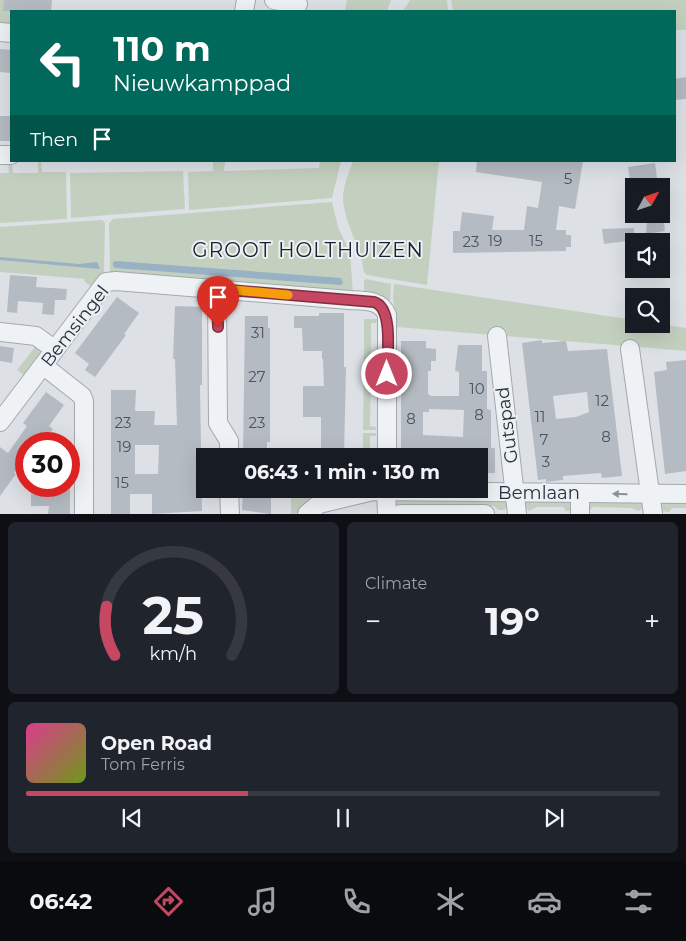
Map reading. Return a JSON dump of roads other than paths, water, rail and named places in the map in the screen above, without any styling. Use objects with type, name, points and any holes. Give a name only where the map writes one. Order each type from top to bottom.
[{"type":"street","points":[[274,0],[298,4]]},
{"type":"street","name":"Bemsingel","points":[[0,422],[106,282],[116,281],[374,302],[382,306],[387,315],[387,448]]},
{"type":"street","points":[[217,289],[218,423],[229,441],[229,448]]},
{"type":"street","points":[[0,332],[36,336],[54,349]]},
{"type":"street","name":"Gutspad","points":[[497,336],[517,514]]},
{"type":"street","points":[[630,349],[653,514]]},
{"type":"street","points":[[44,366],[82,396],[84,401],[84,514]]},
{"type":"street","name":"Bemlaan","points":[[488,492],[686,494]]},
{"type":"street","points":[[580,493],[580,514]]},
{"type":"street","points":[[229,498],[230,514]]},
{"type":"street","name":"Bemlaan","points":[[307,514],[319,504],[344,498]]},
{"type":"street","points":[[386,498],[387,514]]},
{"type":"street","name":"Bemlaan","points":[[400,514],[485,514]]},
{"type":"water","points":[[0,257],[79,264],[97,262],[100,269],[0,260]]},
{"type":"water","points":[[113,262],[341,278],[343,283],[341,285],[115,268]]},
{"type":"district","name":"GROOT HOLTHUIZEN","points":[[308,250]]}]
